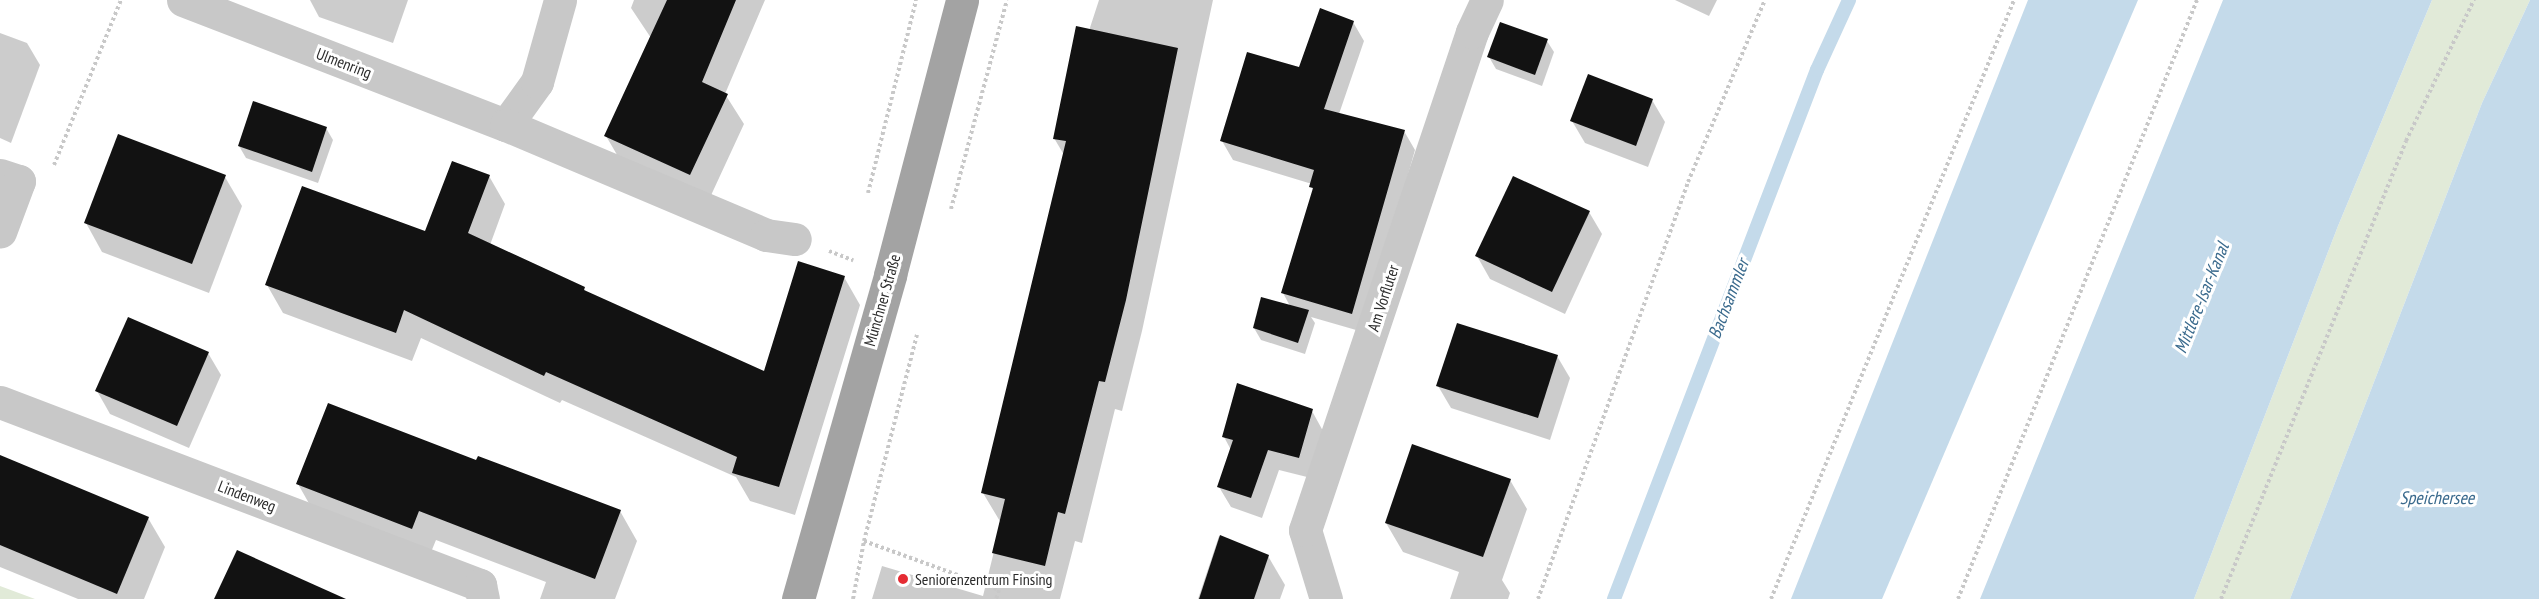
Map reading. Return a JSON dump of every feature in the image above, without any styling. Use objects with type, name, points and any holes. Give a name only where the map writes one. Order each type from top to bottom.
[{"type":"main road","name":"Münchner Straße","points":[[798,599],[890,275],[962,0]]},
{"type":"street","name":"Ulmenring","points":[[183,0],[506,125],[766,235],[795,239]]},
{"type":"street","points":[[506,125],[537,82],[560,0]]},
{"type":"street","name":"Am Vorfluter","points":[[1326,599],[1305,530],[1472,32],[1487,0]]},
{"type":"street","points":[[0,232],[9,178]]},
{"type":"street","name":"Lindenweg","points":[[0,402],[480,585],[483,599]]},
{"type":"path","points":[[9,178],[52,169],[122,0]]},
{"type":"path","points":[[948,219],[1007,0]]},
{"type":"path","points":[[1538,599],[1688,182],[1765,0]]},
{"type":"path","points":[[1771,599],[2014,0]]},
{"type":"path","points":[[1958,599],[2197,0]]},
{"type":"path","points":[[2221,599],[2406,141],[2474,0]]},
{"type":"path","points":[[853,599],[864,540],[917,334]]},
{"type":"path","points":[[864,540],[999,590],[996,599]]},
{"type":"green space","points":[[2432,0],[2530,0],[2482,103],[2290,599],[2194,599],[2338,226]]},
{"type":"green space","points":[[0,586],[35,599],[0,599]]},
{"type":"water","points":[[2028,0],[2138,0],[1882,599],[1791,599]]},
{"type":"water","name":"Mittlere-Isar-Kanal","points":[[2223,0],[2432,0],[2338,226],[2194,599],[1980,599]]},
{"type":"water","name":"Speichersee","points":[[2530,0],[2539,0],[2539,599],[2290,599],[2482,103]]},
{"type":"building","points":[[667,0],[736,0],[702,82],[728,94],[690,175],[604,136]]},
{"type":"building","points":[[1320,8],[1354,21],[1324,109],[1405,130],[1352,314],[1281,293],[1313,188],[1309,187],[1314,170],[1220,141],[1247,52],[1299,67]]},
{"type":"building","points":[[1500,22],[1548,39],[1535,75],[1487,57]]},
{"type":"building","points":[[1076,26],[1178,48],[1126,300],[1105,382],[1099,381],[1065,514],[1058,512],[1045,566],[992,553],[1005,499],[981,493],[1066,141],[1053,139]]},
{"type":"building","points":[[1588,74],[1653,99],[1636,146],[1570,121]]},
{"type":"building","points":[[253,101],[327,127],[312,172],[238,146]]},
{"type":"building","points":[[118,134],[226,175],[192,264],[84,223]]},
{"type":"building","points":[[452,161],[490,175],[468,233],[585,287],[584,290],[764,371],[798,261],[845,276],[779,487],[732,473],[737,457],[546,372],[544,376],[404,310],[396,333],[265,285],[302,186],[425,231]]},
{"type":"building","points":[[1513,176],[1590,211],[1552,292],[1475,256]]},
{"type":"building","points":[[1261,297],[1309,310],[1298,343],[1253,328]]},
{"type":"building","points":[[128,317],[209,352],[177,426],[95,391]]},
{"type":"building","points":[[1457,323],[1558,355],[1538,418],[1436,386]]},
{"type":"building","points":[[1237,383],[1313,409],[1299,458],[1268,450],[1251,498],[1217,487],[1233,440],[1222,437]]},
{"type":"building","points":[[328,403],[476,460],[478,456],[621,510],[595,579],[419,511],[412,529],[296,484]]},
{"type":"building","points":[[1412,444],[1511,479],[1483,557],[1385,523]]},
{"type":"building","points":[[0,455],[149,517],[117,594],[0,545]]},
{"type":"building","points":[[1220,535],[1269,555],[1254,599],[1199,599]]},
{"type":"building","points":[[237,550],[346,599],[214,599]]},
{"type":"waterway","name":"Bachsammler","points":[[1614,599],[1817,70],[1849,0]]},
{"type":"place","name":"Seniorenzentrum Finsing","points":[[903,579]]}]
